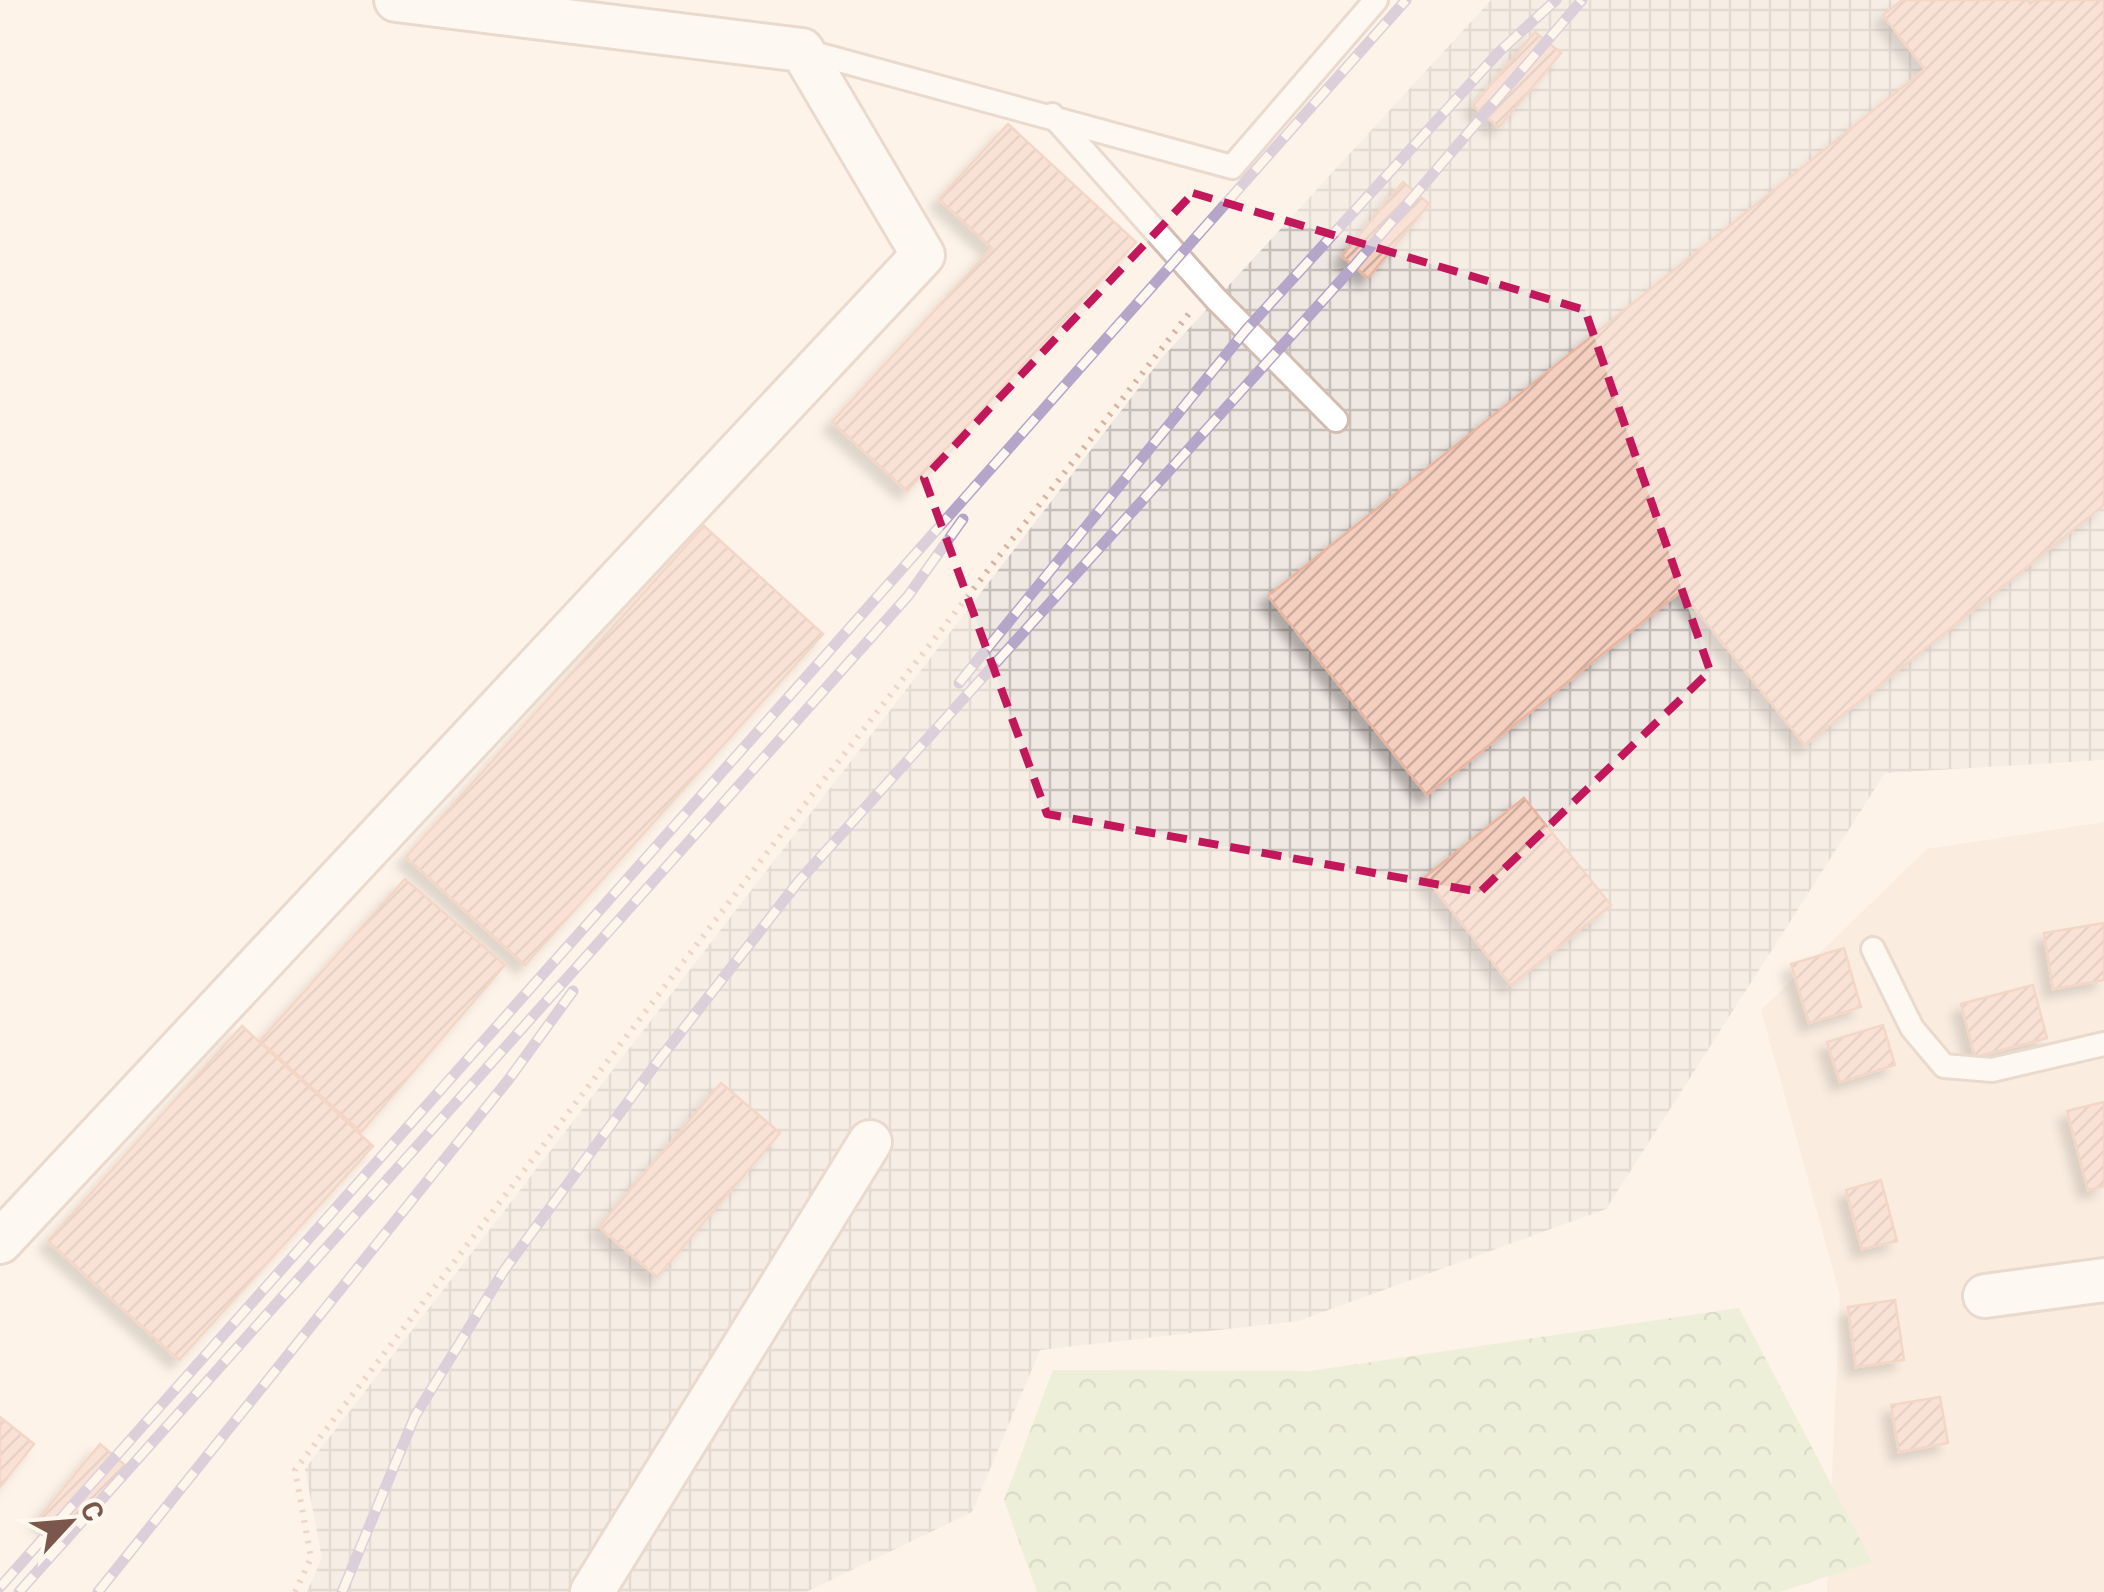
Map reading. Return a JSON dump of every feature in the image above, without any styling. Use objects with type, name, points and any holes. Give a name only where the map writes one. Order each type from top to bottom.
[{"type":"street","points":[[0,1242],[923,255],[802,50],[396,0]]},
{"type":"street","points":[[592,1592],[870,1142]]},
{"type":"street","points":[[1984,1296],[2104,1280]]},
{"type":"lane","points":[[802,50],[1232,167],[1376,0]]},
{"type":"lane","points":[[1052,115],[1207,290],[1336,420]]},
{"type":"lane","points":[[1874,949],[1912,1028],[1944,1066],[1992,1070],[2104,1044]]},
{"type":"path","points":[[295,1592],[311,1558],[294,1470],[768,850],[1207,290]]},
{"type":"highlighted area","points":[[1193,193],[1585,310],[1710,671],[1480,892],[1047,814],[924,478]]},
{"type":"shaded area","points":[[1491,0],[2104,0],[2104,760],[1885,773],[1606,1209],[1298,1321],[1040,1350],[972,1512],[806,1592],[307,1592],[322,1558],[305,1469],[1161,359]]},
{"type":"shaded area","points":[[2104,822],[2104,1592],[1827,1592],[1840,1295],[1761,1010],[1927,849]]},
{"type":"green space","points":[[1739,1308],[1872,1562],[1780,1592],[1037,1592],[1004,1500],[1053,1370],[1310,1371]]},
{"type":"building","points":[[1902,0],[2027,0],[2030,4],[2035,0],[2104,0],[2104,505],[1805,745],[1681,591],[1427,795],[1268,596],[1925,69],[1883,15]]},
{"type":"building","points":[[1535,32],[1561,53],[1499,127],[1473,106]]},
{"type":"building","points":[[1008,124],[1136,242],[907,491],[832,422],[992,248],[939,199]]},
{"type":"building","points":[[1403,182],[1429,204],[1368,278],[1342,256]]},
{"type":"building","points":[[704,526],[823,634],[525,965],[406,857]]},
{"type":"building","points":[[1524,798],[1611,905],[1511,985],[1425,877]]},
{"type":"building","points":[[405,879],[505,965],[361,1132],[260,1041]]},
{"type":"building","points":[[2104,923],[2104,980],[2053,989],[2044,933]]},
{"type":"building","points":[[1844,948],[1861,1007],[1809,1023],[1791,964]]},
{"type":"building","points":[[2033,985],[2047,1038],[1975,1057],[1961,1004]]},
{"type":"building","points":[[1883,1025],[1895,1065],[1840,1082],[1827,1042]]},
{"type":"building","points":[[242,1026],[373,1146],[179,1360],[48,1241]]},
{"type":"building","points":[[721,1083],[780,1133],[657,1277],[599,1227]]},
{"type":"building","points":[[2104,1102],[2104,1186],[2088,1190],[2067,1111]]},
{"type":"building","points":[[1881,1180],[1897,1241],[1862,1249],[1846,1190]]},
{"type":"building","points":[[1895,1300],[1904,1360],[1856,1367],[1848,1307]]},
{"type":"building","points":[[1940,1397],[1948,1443],[1899,1452],[1891,1405]]},
{"type":"building","points":[[0,1417],[34,1444],[0,1487]]},
{"type":"building","points":[[100,1444],[126,1466],[65,1540],[39,1518]]},
{"type":"railway","points":[[0,1587],[1406,0]]},
{"type":"railway","points":[[959,683],[1246,330],[1500,51],[1556,0]]},
{"type":"railway","points":[[342,1592],[415,1416],[505,1269],[655,1065],[799,881],[1353,267],[1582,0]]},
{"type":"railway","points":[[19,1592],[908,596],[963,519]]},
{"type":"railway","points":[[98,1592],[509,1079],[573,991]]}]
